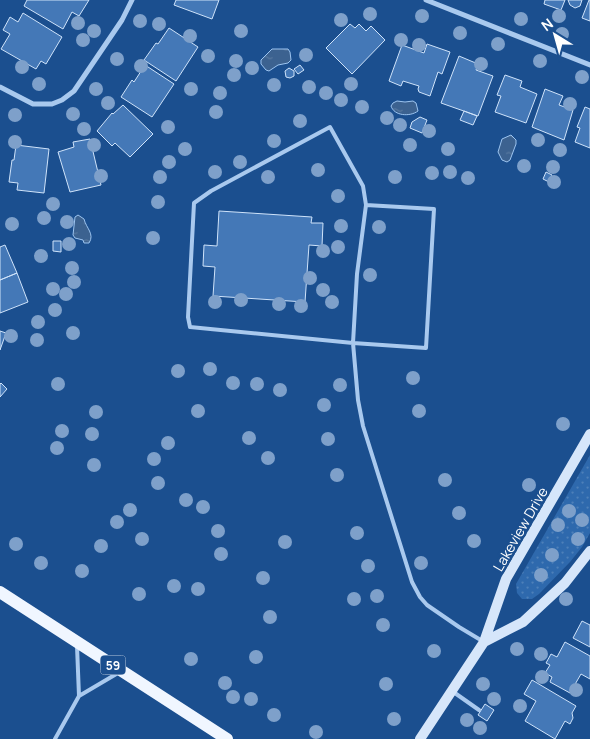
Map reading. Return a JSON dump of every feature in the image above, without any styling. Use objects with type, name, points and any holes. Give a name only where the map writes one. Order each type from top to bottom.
[{"type":"main road","name":"59","points":[[0,592],[227,739]]},
{"type":"street","points":[[0,87],[33,104],[52,104],[62,100],[74,91],[122,20],[132,0]]},
{"type":"street","points":[[426,0],[590,65]]},
{"type":"street","name":"Lakeview Drive","points":[[420,739],[484,642],[506,580],[590,434]]},
{"type":"street","name":"Lakeview Drive","points":[[484,642],[523,622],[565,583],[590,551]]},
{"type":"lane","points":[[366,205],[434,209],[426,348],[353,343],[190,327],[188,317],[194,203],[211,191],[330,127],[363,186],[366,205],[357,274],[353,343],[358,400],[363,426],[412,582],[420,597],[427,605],[484,642]]},
{"type":"lane","points":[[76,641],[79,696]]},
{"type":"lane","points":[[62,739],[56,737],[79,696],[122,671]]},
{"type":"lane","points":[[452,691],[479,710]]},
{"type":"shaded area","points":[[590,455],[590,533],[570,562],[539,594],[532,599],[522,599],[517,593],[516,584]]},
{"type":"water","points":[[272,49],[288,49],[291,60],[269,71],[261,64],[261,60]]},
{"type":"water","points":[[397,101],[413,101],[416,103],[418,111],[411,114],[399,114],[391,106]]},
{"type":"water","points":[[511,135],[516,140],[516,144],[510,160],[507,162],[502,160],[498,152],[502,139]]},
{"type":"water","points":[[78,215],[84,219],[90,231],[91,240],[89,243],[84,243],[83,240],[75,238],[73,235],[75,217]]},
{"type":"building","points":[[27,0],[89,0],[79,16],[72,12],[63,29],[24,6]]},
{"type":"building","points":[[176,0],[219,0],[212,19],[174,5]]},
{"type":"building","points":[[545,0],[565,0],[561,10],[544,4]]},
{"type":"building","points":[[568,0],[582,0],[580,6],[575,8],[570,5]]},
{"type":"building","points":[[590,0],[590,21],[582,18]]},
{"type":"building","points":[[23,13],[62,37],[46,64],[41,61],[36,69],[1,49],[10,34],[3,30],[10,17],[18,22]]},
{"type":"building","points":[[350,24],[355,28],[359,24],[366,31],[371,26],[385,40],[352,74],[326,48]]},
{"type":"building","points":[[169,28],[198,47],[176,81],[144,60]]},
{"type":"building","points":[[427,44],[450,52],[442,74],[438,72],[430,96],[419,92],[419,86],[403,81],[401,86],[389,81],[402,45],[424,53]]},
{"type":"building","points":[[459,56],[478,64],[476,70],[493,76],[478,116],[441,103]]},
{"type":"building","points":[[145,65],[174,84],[152,117],[121,97]]},
{"type":"building","points":[[300,65],[304,70],[298,74],[294,69]]},
{"type":"building","points":[[289,68],[294,71],[294,76],[290,78],[286,77],[285,71]]},
{"type":"building","points":[[505,75],[522,81],[520,87],[537,94],[526,123],[495,112],[501,96],[497,95]]},
{"type":"building","points":[[545,89],[563,96],[559,105],[573,110],[564,140],[532,127]]},
{"type":"building","points":[[123,105],[153,134],[130,157],[115,143],[112,146],[97,131],[112,113]]},
{"type":"building","points":[[585,107],[590,109],[590,148],[575,142],[580,128],[577,127]]},
{"type":"building","points":[[464,111],[477,116],[473,125],[460,120]]},
{"type":"building","points":[[420,117],[427,120],[422,133],[410,128],[412,122]]},
{"type":"building","points":[[90,139],[101,185],[70,192],[58,152],[74,147],[73,142]]},
{"type":"building","points":[[16,145],[49,149],[44,193],[17,190],[18,183],[9,182]]},
{"type":"building","points":[[546,172],[552,175],[549,182],[543,179]]},
{"type":"building","points":[[219,211],[312,217],[311,223],[323,223],[322,246],[309,245],[305,302],[213,296],[215,267],[203,266],[204,245],[217,246]]},
{"type":"building","points":[[53,241],[61,241],[61,252],[53,251]]},
{"type":"building","points":[[5,245],[17,273],[0,280],[0,247]]},
{"type":"building","points":[[17,273],[28,302],[0,313],[0,280]]},
{"type":"building","points":[[0,331],[6,333],[0,350]]},
{"type":"building","points":[[0,384],[7,389],[0,397]]},
{"type":"building","points":[[582,621],[590,625],[590,647],[573,638]]},
{"type":"building","points":[[565,642],[590,656],[590,679],[581,674],[570,693],[550,682],[552,677],[545,673],[550,665],[546,663],[551,654],[557,657]]},
{"type":"building","points":[[532,680],[576,706],[572,713],[573,718],[570,724],[565,721],[555,739],[525,721],[536,701],[524,694]]},
{"type":"building","points":[[485,704],[494,710],[487,721],[478,715]]}]
